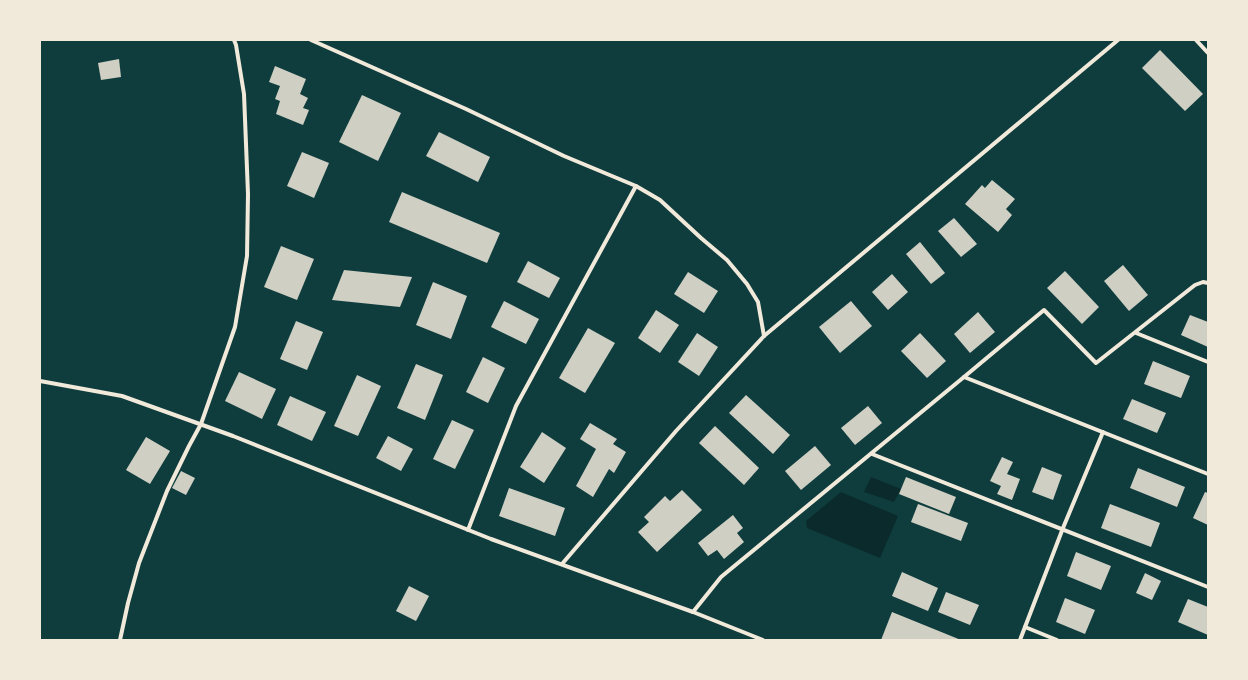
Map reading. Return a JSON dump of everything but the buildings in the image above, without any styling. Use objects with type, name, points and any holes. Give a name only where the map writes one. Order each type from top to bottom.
[{"type":"street","points":[[120,640],[139,563],[167,491],[201,424],[235,327],[247,256],[248,194],[244,94],[234,40]]},
{"type":"street","points":[[311,40],[466,109],[564,156],[636,186],[660,200],[727,260],[747,284],[758,302],[764,336]]},
{"type":"street","points":[[562,564],[676,431],[764,336],[1118,40]]},
{"type":"street","points":[[1196,40],[1208,53]]},
{"type":"street","points":[[468,530],[516,406],[636,186]]},
{"type":"street","points":[[693,612],[721,578],[1044,310],[1096,363],[1195,285],[1203,282],[1208,283]]},
{"type":"street","points":[[1136,332],[1208,362]]},
{"type":"street","points":[[964,377],[1208,474]]},
{"type":"street","points":[[40,381],[122,396],[201,424],[468,530],[693,612],[762,640]]},
{"type":"street","points":[[1020,640],[1063,528],[1103,432]]},
{"type":"street","points":[[872,454],[1063,528],[1208,587]]},
{"type":"street","points":[[1025,627],[1057,640]]},
{"type":"water","points":[[871,477],[901,489],[894,502],[864,492]]},
{"type":"water","points":[[841,492],[898,516],[880,558],[807,528],[806,521]]}]
